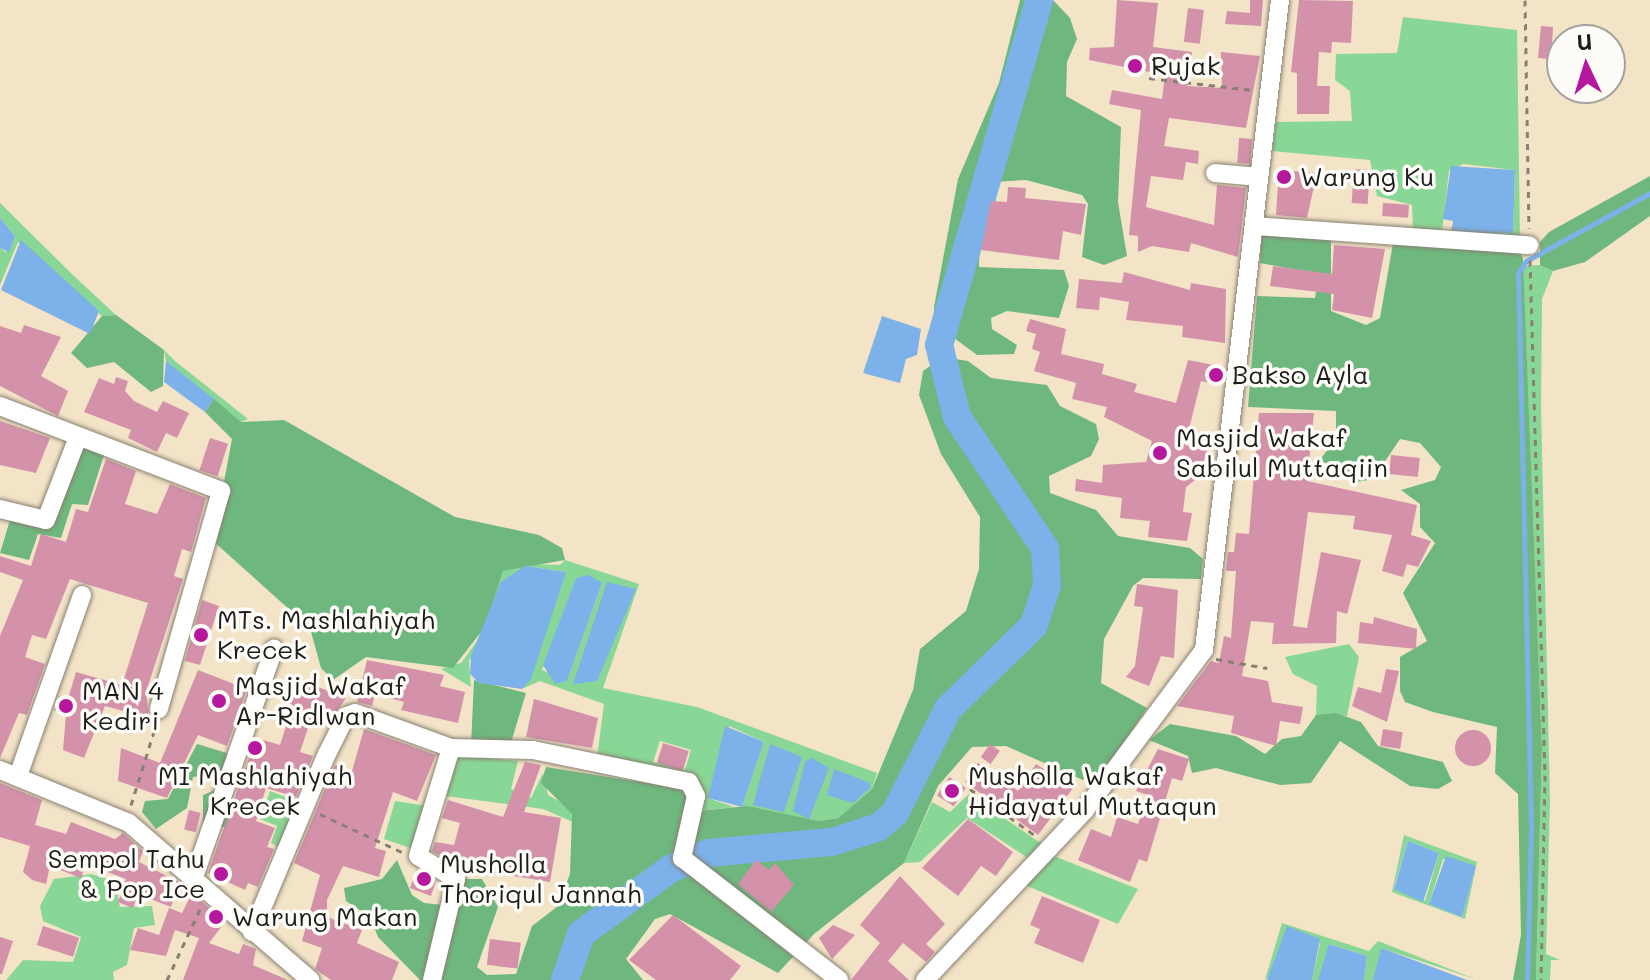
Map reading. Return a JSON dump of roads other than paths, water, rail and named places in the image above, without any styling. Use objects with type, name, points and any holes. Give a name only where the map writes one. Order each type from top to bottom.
[{"type":"street","points":[[925,980],[1050,847],[1200,657],[1280,0]]},
{"type":"street","points":[[1215,173],[1259,177]]},
{"type":"street","points":[[1254,226],[1529,245]]},
{"type":"street","points":[[0,406],[221,491],[159,709]]},
{"type":"street","points":[[0,509],[46,520],[78,437]]},
{"type":"street","points":[[82,595],[9,773],[125,821],[194,877],[208,894],[310,980]]},
{"type":"street","points":[[194,877],[274,649]]},
{"type":"street","points":[[252,932],[349,713],[451,748],[503,754],[533,750],[689,782],[696,796],[689,864],[839,980]]},
{"type":"street","points":[[432,980],[456,879],[418,856],[451,748]]},
{"type":"water","points":[[1451,166],[1515,170],[1513,233],[1451,233],[1453,221],[1443,219]]},
{"type":"water","points":[[0,218],[15,236],[9,252],[0,248]]},
{"type":"water","points":[[21,240],[99,311],[90,334],[1,290]]},
{"type":"water","points":[[882,316],[921,329],[917,355],[906,359],[900,383],[863,373]]},
{"type":"water","points":[[166,361],[214,399],[205,412],[164,382]]},
{"type":"water","points":[[525,566],[566,572],[531,679],[522,689],[479,683],[470,674],[471,656],[501,582]]},
{"type":"water","points":[[589,575],[602,583],[567,681],[555,684],[543,665],[576,578]]},
{"type":"water","points":[[607,582],[636,589],[597,681],[573,684]]},
{"type":"water","points":[[725,726],[764,742],[742,807],[708,798]]},
{"type":"water","points":[[770,744],[802,757],[784,812],[753,805]]},
{"type":"water","points":[[812,758],[829,768],[809,819],[793,811],[805,761]]},
{"type":"water","points":[[834,769],[870,783],[870,788],[853,803],[827,795]]},
{"type":"water","points":[[1408,841],[1439,853],[1423,902],[1394,889]]},
{"type":"water","points":[[1446,856],[1476,866],[1462,917],[1429,904]]},
{"type":"water","points":[[1287,926],[1320,939],[1312,980],[1267,980]]},
{"type":"water","points":[[1329,944],[1367,956],[1364,980],[1318,980]]},
{"type":"water","points":[[1381,949],[1384,949],[1467,980],[1373,980]]},
{"type":"waterway","points":[[565,980],[581,934],[670,869],[708,853],[832,842],[879,827],[895,813],[948,709],[1034,625],[1047,585],[1045,548],[957,417],[939,345],[1039,0]]},
{"type":"waterway","points":[[1527,980],[1531,827],[1518,273],[1526,261],[1650,193]]},
{"type":"place","name":"Rujak","points":[[1135,66]]},
{"type":"place","name":"Warung Ku","points":[[1284,177]]},
{"type":"place","name":"Bakso Ayla","points":[[1216,375]]},
{"type":"place","name":"Masjid Wakaf Sabilul Muttaqiin","points":[[1160,453]]},
{"type":"place","name":"MTs. Mashlahiyah Krecek","points":[[201,635]]},
{"type":"place","name":"Masjid Wakaf Ar-Ridlwan","points":[[219,701]]},
{"type":"place","name":"MAN 4 Kediri","points":[[66,706]]},
{"type":"place","name":"MI Mashlahiyah Krecek","points":[[255,748]]},
{"type":"place","name":"Musholla Wakaf Hidayatul Muttaqun","points":[[952,791]]},
{"type":"place","name":"Sempol Tahu & Pop Ice","points":[[221,874]]},
{"type":"place","name":"Musholla Thoriqul Jannah","points":[[424,879]]},
{"type":"place","name":"Warung Makan","points":[[216,917]]}]
